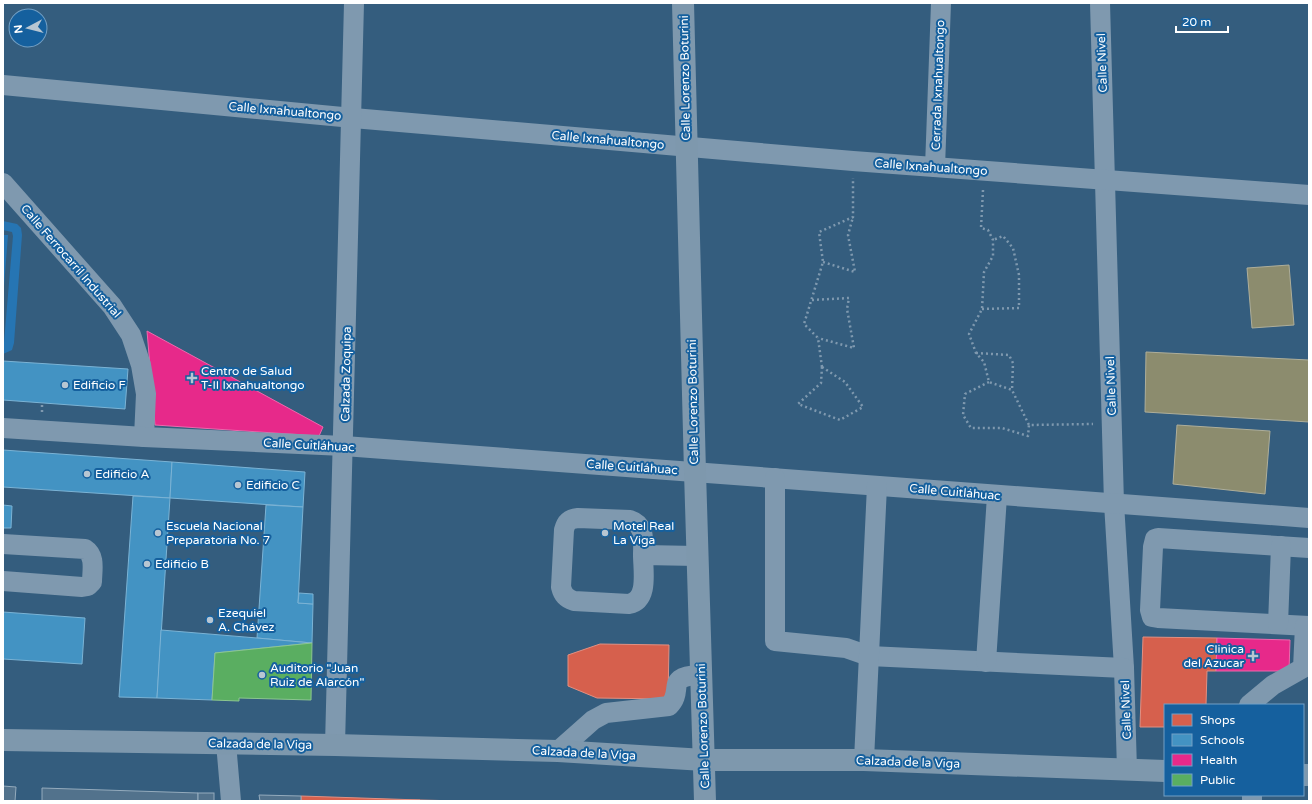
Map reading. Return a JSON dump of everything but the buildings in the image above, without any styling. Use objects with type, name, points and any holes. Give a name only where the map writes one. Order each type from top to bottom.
[{"type":"main road","name":"Calle Lorenzo Boturini","points":[[683,3],[697,556],[705,801]]},
{"type":"main road","name":"Calzada de la Viga","points":[[3,740],[335,745],[558,751],[704,760],[864,760],[1164,771]]},
{"type":"street","name":"Calzada Zoquipa","points":[[335,745],[344,446],[354,3]]},
{"type":"street","name":"Cerrada Ixnahualtongo","points":[[935,167],[941,3]]},
{"type":"street","name":"Calle Nivel","points":[[1100,3],[1114,503],[1124,668],[1127,770]]},
{"type":"street","name":"Calle Ixnahualtongo","points":[[3,85],[352,118],[686,147],[1309,195]]},
{"type":"street","name":"Calle Ferrocarril Industrial","points":[[3,183],[112,306],[131,335],[141,364],[146,394],[144,437]]},
{"type":"street","name":"Calle Cuitláhuac","points":[[3,428],[144,437],[344,446],[997,496],[1114,503],[1309,518]]},
{"type":"street","points":[[775,478],[776,641],[846,648],[869,656],[1124,668]]},
{"type":"street","points":[[864,760],[878,486]]},
{"type":"street","points":[[986,662],[997,496]]},
{"type":"street","points":[[571,519],[630,520],[637,522],[643,533],[643,555],[642,591],[640,598],[635,602],[629,604],[574,601],[567,598],[563,594],[561,587],[564,530],[566,524],[571,519]]},
{"type":"street","points":[[1249,704],[1273,686],[1303,668],[1307,626],[1152,617],[1150,610],[1153,543],[1155,539],[1158,538],[1309,548]]},
{"type":"street","points":[[3,544],[85,549],[92,557],[92,582],[88,586],[82,587],[3,581]]},
{"type":"street","points":[[1278,624],[1281,546]]},
{"type":"street","points":[[643,555],[697,556]]},
{"type":"street","points":[[558,751],[593,720],[606,713],[669,706],[674,702],[677,682],[682,677],[701,675]]},
{"type":"street","points":[[226,743],[231,801]]},
{"type":"path","points":[[823,262],[855,272],[848,235],[853,217],[853,161]]},
{"type":"path","points":[[985,170],[981,228],[988,230],[993,240],[994,256],[984,272],[982,309],[970,334],[976,353],[984,362],[989,382]]},
{"type":"path","points":[[812,300],[849,298],[847,309],[854,348],[818,338],[804,324],[823,262],[819,232],[853,217]]},
{"type":"path","points":[[982,309],[1019,308],[1019,275],[1013,248],[1003,236],[993,240]]},
{"type":"path","points":[[818,338],[822,367],[821,383],[798,404],[840,420],[863,407],[845,382],[822,367]]},
{"type":"path","points":[[976,353],[1009,355],[1013,363],[1012,390],[1029,425],[1028,436],[1002,428],[971,428],[963,415],[965,394],[989,382],[1012,390]]},
{"type":"path","points":[[1029,425],[1112,424]]},
{"type":"shaded area","points":[[3,221],[17,224],[21,228],[22,235],[14,343],[12,350],[3,354],[13,236],[12,232],[3,230]]},
{"type":"shaded area","points":[[3,235],[8,235],[3,299]]},
{"type":"place","name":"Centro de Salud T-II Ixnahualtongo","points":[[192,378]]},
{"type":"place","name":"Edificio F","points":[[65,385]]},
{"type":"place","name":"Edificio A","points":[[87,474]]},
{"type":"place","name":"Edificio C","points":[[238,485]]},
{"type":"place","name":"Escuela Nacional Preparatoria No. 7","points":[[158,533]]},
{"type":"place","name":"Motel Real La Viga","points":[[605,533]]},
{"type":"place","name":"Edificio B","points":[[147,564]]},
{"type":"place","name":"Ezequiel A. Chávez","points":[[210,620]]},
{"type":"place","name":"Clinica del Azucar","points":[[1253,656]]},
{"type":"place","name":"Auditorio \"Juan Ruiz de Alarcón\"","points":[[262,675]]}]
